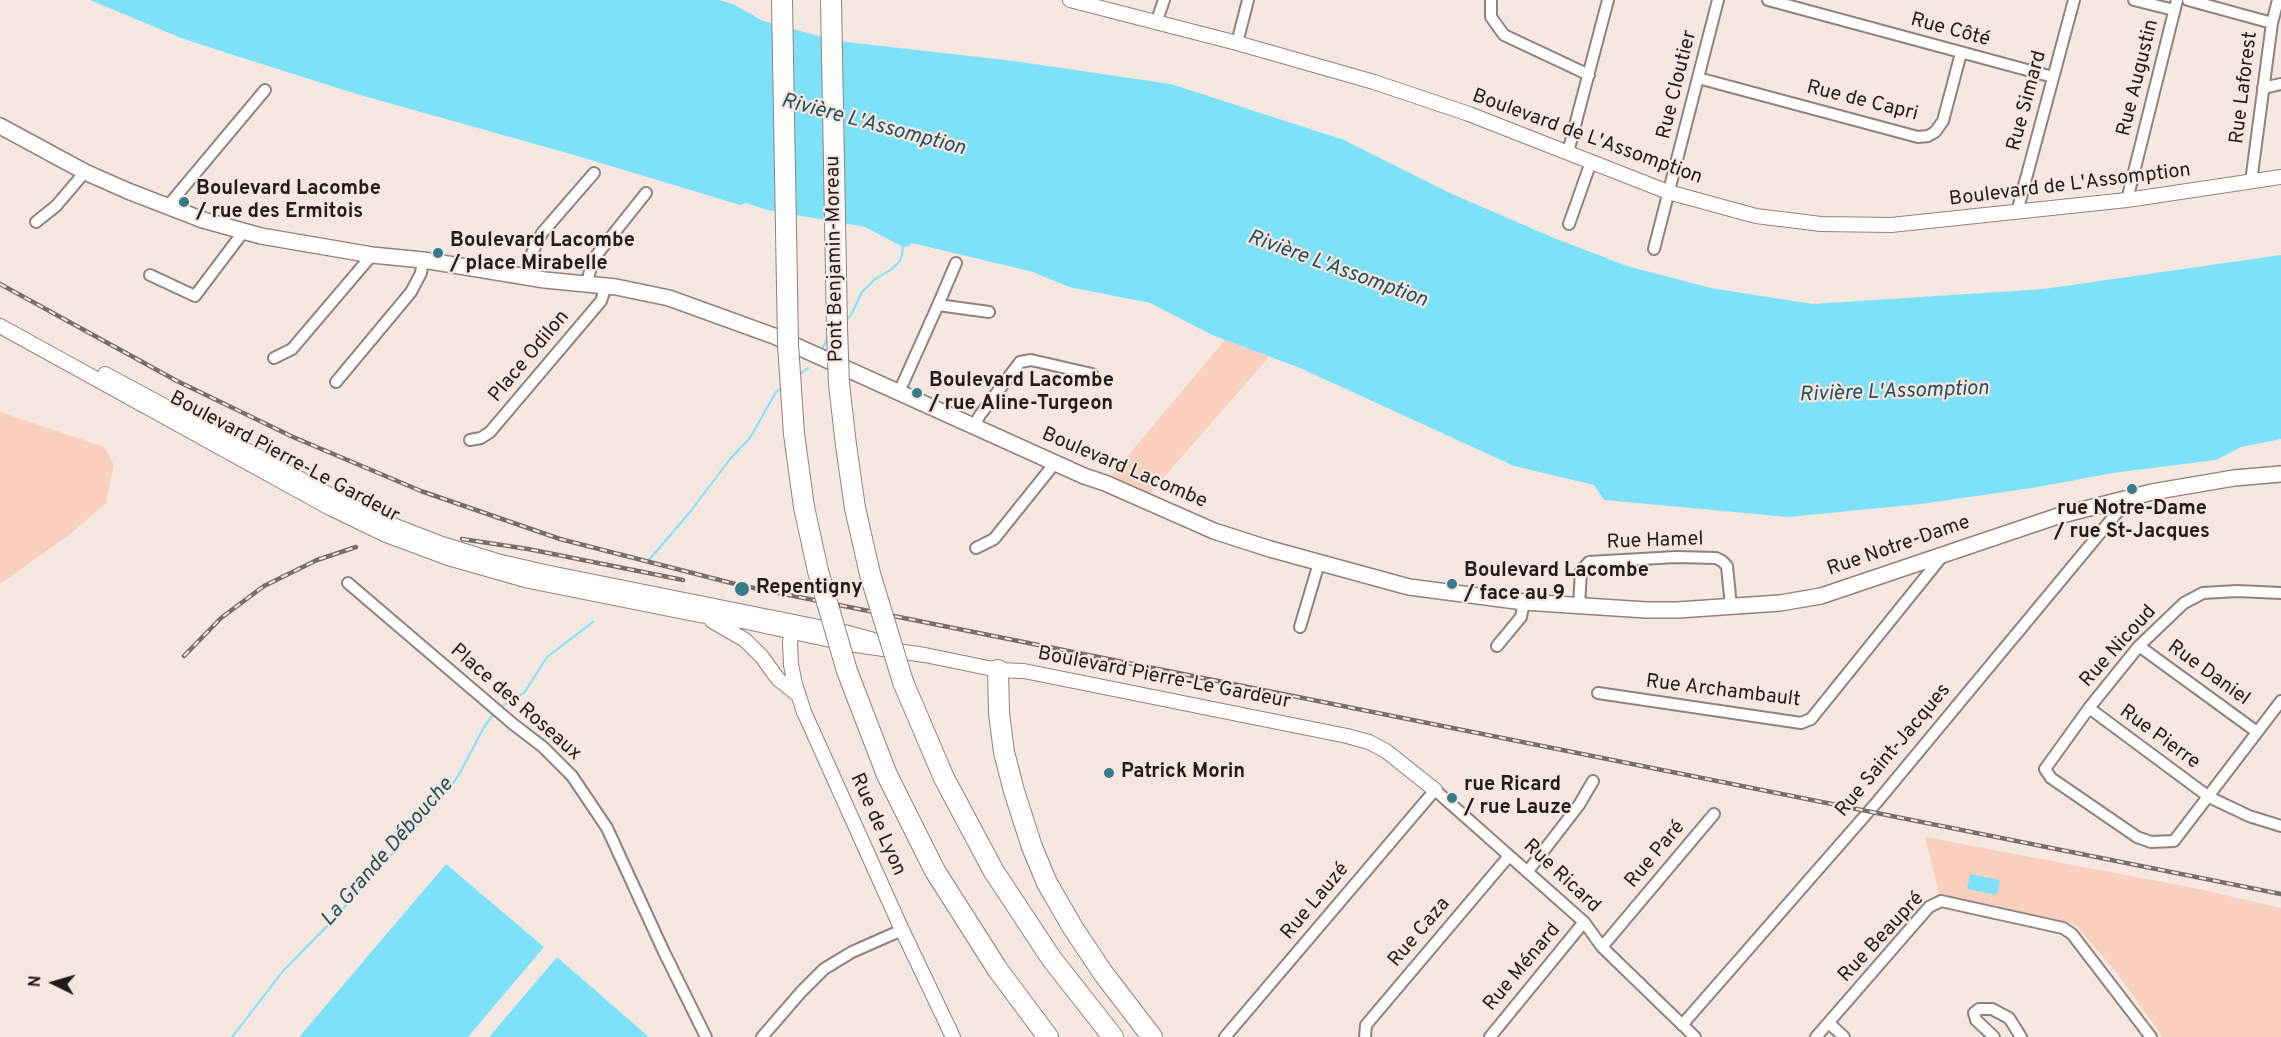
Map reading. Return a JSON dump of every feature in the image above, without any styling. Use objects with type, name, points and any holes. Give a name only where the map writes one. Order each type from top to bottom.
[{"type":"highway","points":[[782,0],[788,344],[794,434],[804,507],[818,571],[847,671],[883,766],[935,871],[998,970],[1048,1037]]},
{"type":"highway","name":"Pont Benjamin-Moreau","points":[[831,0],[837,338],[846,445],[855,508],[870,574],[903,682],[944,778],[988,863],[1051,958],[1113,1037]]},
{"type":"highway","points":[[998,670],[999,713],[1004,752],[1016,801],[1047,883],[1072,928],[1152,1037]]},
{"type":"main road","name":"Boulevard Lacombe","points":[[0,126],[85,172],[167,207],[244,231],[372,255],[423,260],[529,278],[606,286],[662,297],[732,320],[1214,531],[1409,587],[1524,602]]},
{"type":"main road","name":"Rue Notre-Dame","points":[[1524,602],[1678,610],[1780,603],[1821,596],[2058,516],[2130,497],[2234,478],[2281,474]]},
{"type":"street","name":"Boulevard de L'Assomption","points":[[1070,0],[1237,43],[1374,82],[1469,114],[1668,192],[1756,216],[1821,224],[1891,225],[2127,200],[2281,177]]},
{"type":"street","points":[[1156,23],[1164,0]]},
{"type":"street","points":[[1237,43],[1248,0]]},
{"type":"street","points":[[1491,0],[1491,17],[1504,36],[1589,75]]},
{"type":"street","points":[[1568,152],[1608,0]]},
{"type":"street","name":"Rue Cloutier","points":[[1654,249],[1718,0]]},
{"type":"street","name":"Rue Côté","points":[[1768,0],[2053,77]]},
{"type":"street","name":"Rue Simard","points":[[2018,212],[2074,0]]},
{"type":"street","points":[[2134,0],[2175,5]]},
{"type":"street","points":[[2188,0],[2271,23]]},
{"type":"street","name":"Rue Laforest","points":[[2251,182],[2271,23],[2278,0]]},
{"type":"street","name":"Rue Augustin","points":[[2127,200],[2175,5]]},
{"type":"street","name":"Rue de Capri","points":[[1698,78],[1918,136],[1928,136],[1935,132],[1943,121],[1961,53]]},
{"type":"street","points":[[2263,88],[2281,84]]},
{"type":"street","points":[[167,207],[265,90]]},
{"type":"street","points":[[1569,224],[1590,162]]},
{"type":"street","points":[[36,222],[56,206],[85,172]]},
{"type":"street","points":[[529,278],[532,253],[542,234],[594,173]]},
{"type":"street","points":[[587,284],[595,257],[646,194]]},
{"type":"street","points":[[150,275],[195,296],[244,231]]},
{"type":"street","points":[[274,358],[292,350],[372,255]]},
{"type":"street","points":[[336,382],[411,292],[421,273],[423,260]]},
{"type":"street","points":[[899,392],[956,263]]},
{"type":"street","name":"Place Odilon","points":[[470,440],[480,438],[490,432],[601,301],[606,286]]},
{"type":"street","points":[[938,304],[989,312]]},
{"type":"street","name":"Boulevard Pierre-Le Gardeur","points":[[0,326],[330,508],[386,535],[448,558],[501,574],[699,615],[792,627]]},
{"type":"street","name":"Boulevard Pierre-Le Gardeur","points":[[26,340],[109,376],[335,498],[414,534],[460,550],[512,565],[792,627],[849,644],[925,655],[998,670],[1024,671],[1323,730],[1362,740],[1392,755]]},
{"type":"street","points":[[975,426],[980,415],[1020,362],[1031,360],[1092,374]]},
{"type":"street","points":[[976,548],[994,539],[1055,463]]},
{"type":"street","name":"Rue Saint-Jacques","points":[[1682,1025],[1876,802],[2130,497]]},
{"type":"street","name":"Rue Archambault","points":[[1598,693],[1801,723],[1811,719],[1944,554]]},
{"type":"street","name":"Rue Hamel","points":[[1579,606],[1581,571],[1588,562],[1677,556],[1716,558],[1722,561],[1727,566],[1731,606]]},
{"type":"street","points":[[1300,627],[1319,563]]},
{"type":"street","name":"Place des Roseaux","points":[[348,583],[563,766],[599,815],[706,1037]]},
{"type":"street","name":"Rue Nicoud","points":[[2209,797],[2174,841],[2151,842],[2137,837],[2061,785],[2051,778],[2045,769],[2088,708],[2139,645],[2184,603],[2203,593],[2237,591],[2281,593]]},
{"type":"street","points":[[1497,646],[1521,617],[1524,602]]},
{"type":"street","points":[[699,615],[745,640],[762,657],[778,679],[797,694]]},
{"type":"street","name":"Rue de Lyon","points":[[792,627],[791,665],[797,694],[902,930],[953,1037]]},
{"type":"street","name":"Rue Daniel","points":[[2139,645],[2257,732]]},
{"type":"street","points":[[2209,797],[2281,701]]},
{"type":"street","name":"Rue Pierre","points":[[2088,708],[2209,797],[2249,816],[2281,826]]},
{"type":"street","name":"Rue Ricard","points":[[1392,755],[1584,922],[1602,947],[1695,1037]]},
{"type":"street","points":[[1528,871],[1579,805],[1593,781]]},
{"type":"street","name":"Rue Lauzé","points":[[1230,1036],[1434,790]]},
{"type":"street","name":"Rue Paré","points":[[1602,947],[1714,814]]},
{"type":"street","name":"Rue Caza","points":[[1365,1037],[1366,1025],[1509,855]]},
{"type":"street","name":"Rue Beaupré","points":[[1816,1037],[1929,907],[1941,901],[2063,928],[2072,934],[2151,1037]]},
{"type":"street","name":"Rue Ménard","points":[[1490,1037],[1584,922]]},
{"type":"street","points":[[762,1037],[805,987],[824,969],[852,952],[902,930]]},
{"type":"street","points":[[1994,1037],[1976,1020],[1974,1013],[1979,1009],[1992,1009],[2009,1018],[2021,1037]]},
{"type":"street","points":[[1829,1023],[1844,1037]]},
{"type":"shaded area","points":[[1225,340],[1269,357],[1144,500],[1105,483]]},
{"type":"shaded area","points":[[0,412],[104,447],[114,465],[106,503],[69,535],[0,584]]},
{"type":"shaded area","points":[[1925,837],[2194,888],[2281,908],[2281,1037],[2163,1037],[2119,976],[2076,925],[1940,898]]},
{"type":"water","name":"Rivière L'Assomption","points":[[90,0],[720,0],[735,5],[763,21],[838,41],[1014,61],[1171,84],[1344,140],[1450,193],[1554,238],[1627,266],[1711,288],[1813,304],[2044,289],[2281,255],[2281,439],[2241,447],[2216,460],[2113,473],[2032,488],[1921,504],[1788,517],[1604,500],[1594,485],[1514,466],[1300,368],[1212,335],[1150,303],[1069,287],[1033,272],[916,244],[911,243],[903,247],[865,227],[767,210],[746,203],[740,205],[574,155],[360,95],[181,38]]},
{"type":"water","points":[[446,864],[544,947],[468,1037],[299,1037]]},
{"type":"water","points":[[1970,874],[2000,880],[1997,895],[1967,889]]},
{"type":"water","points":[[557,957],[649,1037],[489,1037]]},
{"type":"waterway","name":"La Grande Débouche","points":[[846,321],[862,292],[875,279],[892,269],[900,261],[903,245]]},
{"type":"waterway","name":"La Grande Débouche","points":[[823,347],[828,337]]},
{"type":"waterway","name":"La Grande Débouche","points":[[799,375],[808,368]]},
{"type":"waterway","name":"La Grande Débouche","points":[[649,560],[690,512],[730,459],[750,438],[776,392],[783,387]]},
{"type":"waterway","name":"La Grande Débouche","points":[[499,708],[524,693],[547,657],[593,622]]},
{"type":"waterway","name":"La Grande Débouche","points":[[232,1037],[283,971],[333,920],[448,791],[495,712]]},
{"type":"railway","points":[[0,284],[177,381],[293,437],[421,491],[560,539],[739,585]]},
{"type":"railway","points":[[462,539],[528,549],[683,580]]},
{"type":"railway","points":[[184,656],[221,618],[264,586],[317,560],[356,547]]},
{"type":"railway","points":[[744,586],[2281,894]]},
{"type":"place","name":"Boulevard Lacombe / rue des Ermitois","points":[[184,202]]},
{"type":"place","name":"Boulevard Lacombe / place Mirabelle","points":[[438,253]]},
{"type":"place","name":"Boulevard Lacombe / rue Aline-Turgeon","points":[[917,393]]},
{"type":"place","name":"rue Notre-Dame / rue St-Jacques","points":[[2132,489]]},
{"type":"place","name":"Boulevard Lacombe / face au 9","points":[[1452,584]]},
{"type":"place","name":"Repentigny","points":[[742,589]]},
{"type":"place","name":"Patrick Morin","points":[[1109,773]]},
{"type":"place","name":"rue Ricard / rue Lauze","points":[[1452,798]]}]
